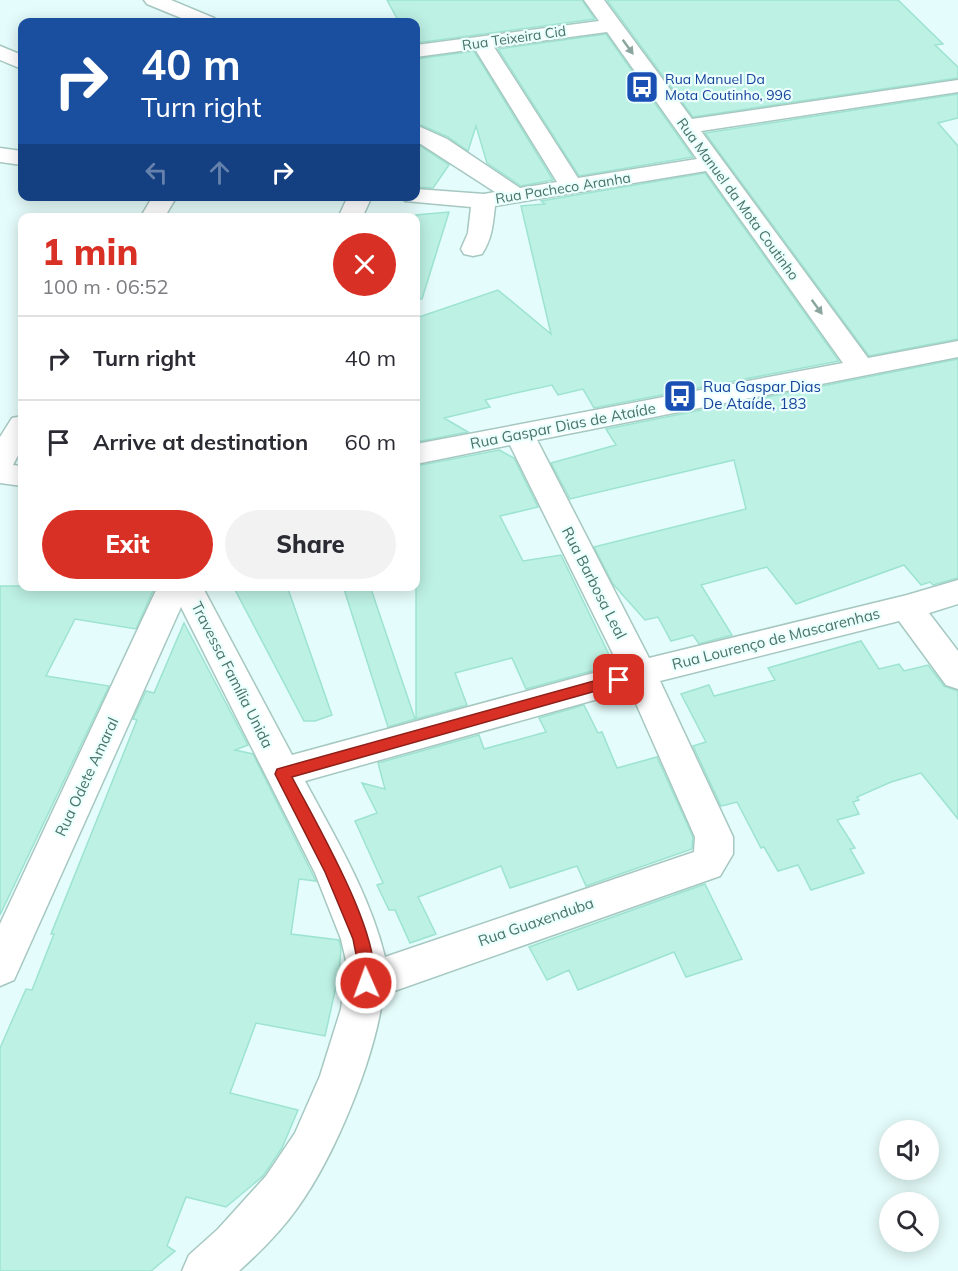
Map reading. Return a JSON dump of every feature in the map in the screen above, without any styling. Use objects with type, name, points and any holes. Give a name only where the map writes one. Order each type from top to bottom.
[{"type":"street","points":[[154,0],[197,18]]},
{"type":"street","name":"Rua Manuel da Mota Coutinho","points":[[594,0],[861,368]]},
{"type":"street","name":"Rua Teixeira Cid","points":[[420,51],[612,25]]},
{"type":"street","points":[[481,43],[572,187]]},
{"type":"street","points":[[0,52],[18,61]]},
{"type":"street","points":[[686,127],[958,86]]},
{"type":"street","points":[[420,134],[439,144],[516,196]]},
{"type":"street","name":"Rua Pacheco Aranha","points":[[420,196],[484,201],[712,163]]},
{"type":"street","points":[[473,249],[480,233],[484,201]]},
{"type":"street","name":"Rua Gaspar Dias de Ataíde","points":[[420,453],[958,349]]},
{"type":"street","points":[[0,461],[18,432]]},
{"type":"street","name":"Rua Barbosa Leal","points":[[519,434],[640,674],[714,837],[714,854],[707,864]]},
{"type":"street","points":[[0,473],[18,475]]},
{"type":"street","name":"Rua Odete Amaral","points":[[0,967],[172,591]]},
{"type":"street","name":"Travessa Família Unida","points":[[189,591],[332,869],[362,939],[367,964],[361,1010],[340,1079],[310,1148],[282,1192],[234,1245],[205,1271]]},
{"type":"street","name":"Rua Lourenço de Mascarenhas","points":[[282,774],[701,657],[908,607],[958,592]]},
{"type":"street","points":[[908,607],[958,676]]},
{"type":"street","name":"Rua Guaxenduba","points":[[366,983],[430,958],[707,864]]},
{"type":"building","points":[[387,0],[582,0],[595,19],[420,42],[420,18],[397,18]]},
{"type":"building","points":[[607,0],[898,0],[943,44],[935,45],[958,67],[958,78],[693,117]]},
{"type":"building","points":[[606,34],[693,157],[579,176],[498,49]]},
{"type":"building","points":[[474,51],[553,180],[521,186],[487,163],[476,126],[468,151],[448,137],[420,125],[420,58]]},
{"type":"building","points":[[958,94],[958,118],[938,123],[958,146],[958,339],[869,356],[705,133]]},
{"type":"building","points":[[420,146],[449,165],[433,188],[420,187]]},
{"type":"building","points":[[705,173],[839,361],[594,408],[583,389],[558,395],[552,385],[485,400],[490,407],[444,418],[468,432],[420,441],[420,317],[498,290],[551,334],[521,206],[545,204],[541,201]]},
{"type":"building","points":[[449,212],[422,299],[420,299],[420,215]]},
{"type":"building","points":[[958,359],[958,578],[933,585],[930,582],[921,585],[904,565],[796,604],[767,567],[701,585],[732,635],[699,644],[693,635],[671,641],[658,617],[645,620],[613,584],[594,547],[746,509],[734,460],[570,499],[551,463],[616,445],[606,429]]},
{"type":"building","points":[[499,450],[514,458],[538,507],[500,516],[523,561],[561,555],[614,665],[526,689],[512,658],[455,673],[467,705],[416,719],[416,591],[420,591],[420,465]]},
{"type":"building","points":[[0,586],[18,586],[18,591],[153,591],[136,629],[75,619],[46,676],[109,686],[0,915]]},
{"type":"building","points":[[236,591],[289,591],[332,715],[315,721],[304,721]]},
{"type":"building","points":[[345,591],[372,591],[415,719],[388,727]]},
{"type":"building","points":[[184,623],[248,745],[235,750],[253,754],[316,881],[299,879],[291,934],[339,940],[341,949],[339,973],[325,1036],[256,1023],[230,1093],[298,1110],[282,1148],[263,1176],[226,1207],[186,1197],[167,1246],[175,1251],[151,1271],[0,1271],[0,1048],[26,989],[32,990],[54,934],[51,934],[137,720],[133,719],[146,691],[154,693]]},
{"type":"building","points":[[861,641],[879,669],[899,664],[904,671],[928,665],[944,686],[958,691],[958,819],[921,773],[891,782],[857,797],[859,800],[853,802],[859,814],[837,820],[855,848],[850,849],[864,873],[811,890],[798,865],[778,871],[764,847],[761,848],[737,802],[721,806],[693,746],[706,742],[681,694],[709,685],[714,696],[775,680],[768,668]]},
{"type":"building","points":[[584,705],[598,733],[602,732],[617,768],[657,757],[693,837],[692,849],[586,886],[577,866],[510,888],[501,866],[418,897],[436,934],[410,943],[395,910],[389,910],[377,885],[383,883],[355,821],[377,813],[362,783],[385,789],[378,763],[479,735],[484,749],[546,732],[539,718]]},
{"type":"building","points":[[705,884],[742,959],[686,977],[674,952],[578,990],[569,970],[547,980],[529,947]]},
{"type":"place","name":"Rua Manuel Da Mota Coutinho, 996","points":[[642,87]]},
{"type":"place","name":"Rua Gaspar Dias De Ataíde, 183","points":[[680,396]]},
{"type":"route","points":[[366,983],[367,964],[362,939],[332,869],[282,774],[619,680]]}]
